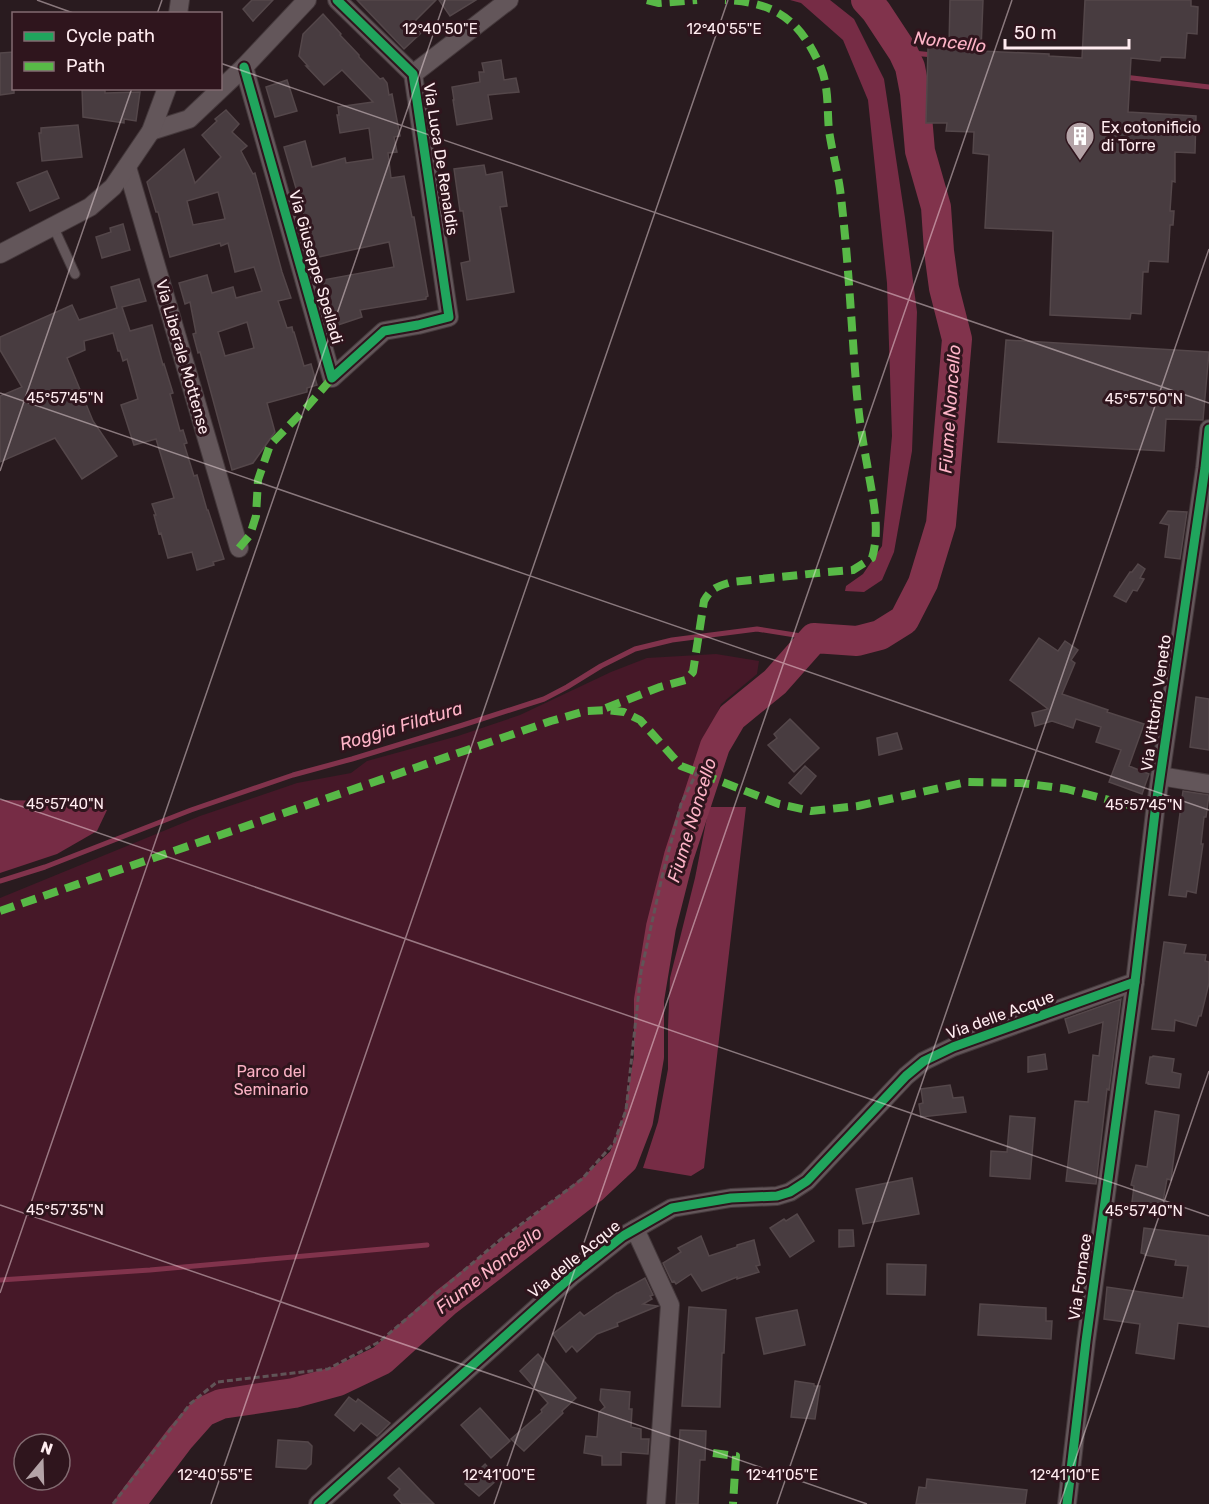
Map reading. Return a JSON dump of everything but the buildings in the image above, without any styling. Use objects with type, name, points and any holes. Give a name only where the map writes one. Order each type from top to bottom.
[{"type":"street","points":[[222,88],[307,0]]},
{"type":"street","name":"Via Luca De Renaldis","points":[[337,0],[413,74],[449,317]]},
{"type":"street","name":"Via Luca De Renaldis","points":[[413,74],[508,0]]},
{"type":"street","name":"Via Giuseppe Spelladi","points":[[244,67],[332,378],[384,331],[449,317]]},
{"type":"street","points":[[0,254],[90,207],[112,187],[151,130],[166,90]]},
{"type":"street","points":[[151,130],[189,119],[220,90]]},
{"type":"street","name":"Via Liberale Mottense","points":[[127,167],[239,548]]},
{"type":"street","name":"Via Vittorio Veneto","points":[[1135,982],[1160,776],[1209,429]]},
{"type":"street","points":[[1160,776],[1209,784]]},
{"type":"street","name":"Via delle Acque","points":[[318,1504],[571,1277],[623,1236],[672,1208],[731,1198],[777,1196],[790,1192],[807,1181],[906,1076],[924,1061],[953,1047],[1135,982]]},
{"type":"street","name":"Via Fornace","points":[[1067,1504],[1135,982]]},
{"type":"street","name":"Via delle Acque","points":[[635,1229],[670,1305],[656,1504]]},
{"type":"lane","points":[[53,226],[75,274]]},
{"type":"path","points":[[113,1504],[190,1404],[217,1382],[328,1369],[378,1342],[500,1240],[582,1179],[614,1143],[626,1110],[641,972],[657,898],[681,804],[697,772]]},
{"type":"green space","name":"Parco del Seminario","points":[[716,654],[759,661],[757,674],[721,704],[681,804],[641,972],[626,1110],[614,1143],[582,1179],[500,1240],[379,1342],[328,1369],[275,1383],[205,1396],[190,1404],[114,1504],[0,1504],[0,898],[200,816],[297,783],[351,773],[367,761],[458,736],[520,715],[611,672],[647,658]]},
{"type":"shaded area","points":[[790,0],[830,0],[854,19],[884,79],[917,312],[912,451],[894,552],[882,580],[864,592],[845,591],[846,586],[863,574],[882,546],[892,436],[887,283],[868,100],[843,40],[801,3]]},
{"type":"shaded area","points":[[0,800],[53,801],[107,810],[97,831],[57,854],[0,873]]},
{"type":"shaded area","points":[[709,807],[746,807],[704,1168],[691,1176],[643,1168],[658,1122],[668,1069],[670,978],[695,878]]},
{"type":"waterway","name":"Fiume Noncello","points":[[130,1504],[180,1438],[203,1412],[221,1404],[294,1393],[338,1381],[382,1360],[446,1302],[592,1189],[623,1160],[638,1121],[649,1057],[649,1000],[661,927],[679,856],[715,746],[732,717],[775,682],[814,638],[857,641],[880,635],[904,620],[923,583],[941,524],[957,339],[944,288],[936,207],[920,151],[915,93],[910,67],[903,52],[866,0]]},
{"type":"waterway","name":"Noncello","points":[[903,52],[933,55]]},
{"type":"waterway","name":"Noncello","points":[[1124,77],[1209,87]]},
{"type":"waterway","name":"Roggia Filatura","points":[[0,881],[45,867],[191,810],[293,775],[544,699],[635,649],[672,640],[757,629],[814,638]]},
{"type":"waterway","points":[[0,1280],[150,1270],[427,1245]]},
{"type":"marked path","points":[[647,0],[659,3],[697,0]]},
{"type":"marked path","points":[[606,708],[660,687],[686,680],[693,672],[704,601],[715,588],[732,582],[853,570],[872,558],[875,547],[875,511],[858,404],[843,213],[829,131],[824,76],[805,38],[785,17],[759,5],[725,0]]},
{"type":"marked path","points":[[239,548],[250,535],[256,516],[258,480],[270,445],[332,378]]},
{"type":"marked path","points":[[0,911],[551,721],[586,711],[624,712],[640,720],[681,766],[779,804],[811,811],[858,806],[967,782],[1021,783],[1067,789],[1155,812]]},
{"type":"marked path","points":[[713,1453],[736,1456],[733,1504]]},
{"type":"cycle path","points":[[244,67],[332,378],[384,331],[449,317],[413,74],[337,0]]},
{"type":"cycle path","points":[[1067,1504],[1155,812],[1209,429]]},
{"type":"cycle path","points":[[318,1504],[571,1277],[623,1236],[672,1208],[731,1198],[777,1196],[790,1192],[807,1181],[906,1076],[924,1061],[953,1047],[1135,982]]},
{"type":"place","name":"Ex cotonificio di Torre","points":[[1080,162]]}]
